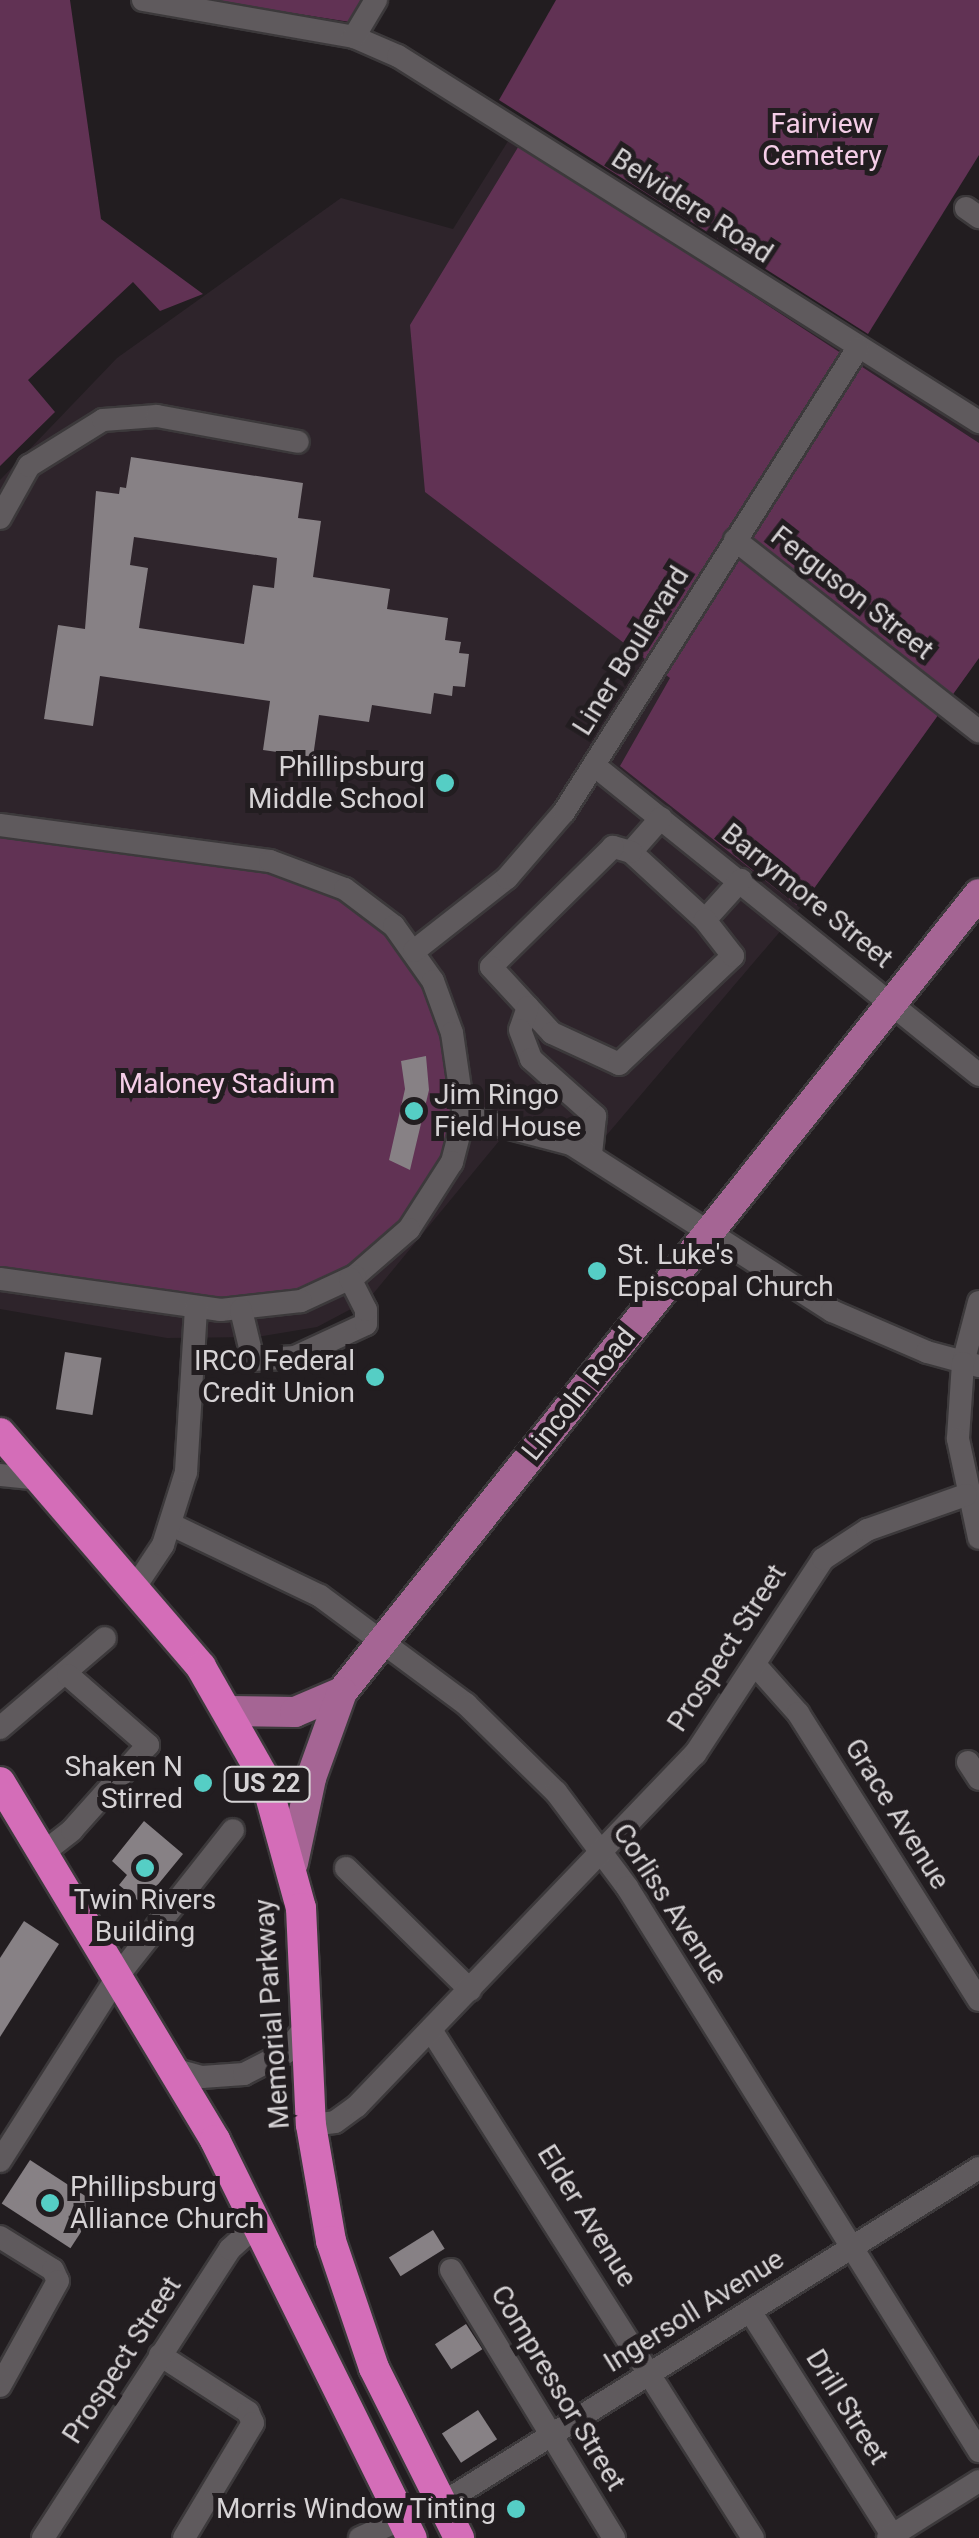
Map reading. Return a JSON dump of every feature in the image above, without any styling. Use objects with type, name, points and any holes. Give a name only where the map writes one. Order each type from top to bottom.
[{"type":"highway","name":"Memorial Parkway","points":[[0,1432],[135,1587],[230,1711],[266,1781],[293,1863],[305,1934],[311,2125],[324,2206],[351,2308],[459,2538]]},
{"type":"highway","points":[[0,1782],[259,2223],[407,2530]]},
{"type":"main road","name":"Lincoln Road","points":[[293,1863],[311,1778],[342,1692],[979,894]]},
{"type":"main road","name":"Lincoln Road","points":[[230,1711],[295,1712],[342,1692]]},
{"type":"street","points":[[156,1],[198,5],[362,40],[376,0]]},
{"type":"street","name":"Belvidere Road","points":[[362,40],[979,422]]},
{"type":"street","name":"Liner Boulevard","points":[[414,950],[507,878],[595,766],[858,348]]},
{"type":"street","points":[[0,518],[29,466],[103,420],[157,416],[298,442]]},
{"type":"street","name":"Ferguson Street","points":[[735,540],[979,732]]},
{"type":"street","name":"Barrymore Street","points":[[595,766],[979,1074]]},
{"type":"street","points":[[631,852],[661,818]]},
{"type":"street","points":[[0,825],[270,861],[345,889],[414,950],[445,1007],[464,1116],[452,1162],[424,1209],[393,1246],[350,1279],[301,1302],[242,1310],[196,1308],[0,1279]]},
{"type":"street","points":[[613,847],[631,852],[705,920],[733,956],[620,1064],[552,1034],[491,967],[613,847]]},
{"type":"street","points":[[705,920],[741,880]]},
{"type":"street","points":[[528,1007],[520,1030],[531,1059],[595,1116],[591,1154]]},
{"type":"street","points":[[464,1116],[516,1125],[591,1154],[832,1310],[971,1364]]},
{"type":"street","points":[[242,1310],[253,1360],[295,1356],[366,1324],[366,1310],[350,1279]]},
{"type":"street","points":[[979,1302],[958,1438],[966,1495],[979,1538]]},
{"type":"street","points":[[135,1587],[172,1525],[189,1446],[196,1308]]},
{"type":"street","points":[[0,1475],[40,1479]]},
{"type":"street","name":"Prospect Street","points":[[311,2125],[346,2116],[604,1854],[694,1754],[757,1666],[804,1584],[837,1547],[966,1495]]},
{"type":"street","name":"Corliss Avenue","points":[[172,1525],[298,1583],[502,1735],[604,1854],[979,2451]]},
{"type":"street","points":[[0,1728],[68,1675],[105,1638]]},
{"type":"street","name":"Grace Avenue","points":[[757,1666],[798,1714],[979,2000]]},
{"type":"street","points":[[43,1852],[72,1830],[148,1745],[68,1675]]},
{"type":"street","points":[[0,2161],[117,1977],[233,1830]]},
{"type":"street","points":[[346,1868],[470,1990]]},
{"type":"street","points":[[172,2069],[202,2078],[244,2074],[285,2053],[308,2024]]},
{"type":"street","name":"Elder Avenue","points":[[431,2030],[753,2538]]},
{"type":"street","name":"Ingersoll Avenue","points":[[360,2538],[407,2530],[440,2503],[979,2168]]},
{"type":"street","name":"Prospect Street","points":[[43,2538],[240,2235],[259,2223]]},
{"type":"street","points":[[0,2237],[52,2270],[58,2281],[0,2386]]},
{"type":"street","name":"Compressor Street","points":[[450,2270],[614,2538]]},
{"type":"street","name":"Drill Street","points":[[750,2311],[890,2537]]},
{"type":"street","points":[[160,2355],[248,2412],[253,2423],[184,2538]]},
{"type":"street","points":[[890,2537],[979,2481]]},
{"type":"shaded area","name":"Phillipsburg Middle School","points":[[510,138],[979,432],[979,658],[800,908],[605,1137],[543,1123],[504,1135],[368,1300],[317,1327],[257,1337],[167,1338],[0,1309],[0,480],[117,358],[341,198],[453,229]]},
{"type":"green space","points":[[0,0],[70,0],[101,219],[203,294],[160,311],[133,282],[28,380],[55,412],[0,466]]},
{"type":"green space","points":[[209,0],[382,0],[350,22]]},
{"type":"green space","name":"Fairview Cemetery","points":[[556,0],[979,0],[979,155],[868,334],[499,100]]},
{"type":"green space","points":[[520,144],[979,443],[979,658],[800,908],[620,766],[670,678],[425,492],[410,325]]},
{"type":"green space","name":"Maloney Stadium","points":[[0,825],[158,845],[345,889],[433,981],[459,1145],[393,1246],[282,1306],[0,1279]]},
{"type":"building","points":[[131,457],[303,483],[298,518],[321,521],[313,577],[390,589],[387,609],[448,618],[445,640],[461,642],[459,653],[469,654],[465,687],[453,686],[452,696],[434,693],[431,714],[372,705],[369,722],[319,715],[313,757],[263,750],[270,701],[100,676],[93,726],[44,719],[58,625],[85,629],[96,491],[119,494],[120,487],[126,488]],"holes":[[[134,537],[277,558],[274,588],[253,585],[244,644],[139,628],[148,568],[130,565]]]},
{"type":"building","name":"Jim Ringo Field House","points":[[426,1056],[429,1090],[410,1170],[389,1160],[405,1089],[401,1061]]},
{"type":"building","points":[[65,1352],[102,1358],[92,1415],[56,1409]]},
{"type":"building","name":"Twin Rivers Building","points":[[144,1821],[183,1854],[142,1904],[119,1885],[127,1875],[112,1861]]},
{"type":"building","points":[[24,1921],[59,1944],[0,2037],[0,1958]]},
{"type":"building","name":"Phillipsburg Alliance Church","points":[[30,2160],[99,2205],[70,2248],[2,2204]]},
{"type":"building","points":[[433,2230],[445,2249],[401,2276],[389,2258]]},
{"type":"building","points":[[466,2324],[482,2349],[451,2369],[435,2344]]},
{"type":"building","points":[[478,2410],[497,2439],[461,2463],[442,2433]]},
{"type":"place","name":"Phillipsburg Middle School","points":[[445,783]]},
{"type":"place","name":"Jim Ringo Field House","points":[[414,1111]]},
{"type":"place","name":"St. Luke's Episcopal Church","points":[[597,1271]]},
{"type":"place","name":"IRCO Federal Credit Union","points":[[375,1377]]},
{"type":"place","name":"Shaken N Stirred","points":[[203,1783]]},
{"type":"place","name":"Twin Rivers Building","points":[[145,1868]]},
{"type":"place","name":"Phillipsburg Alliance Church","points":[[50,2203]]},
{"type":"place","name":"Morris Window Tinting","points":[[516,2509]]}]
